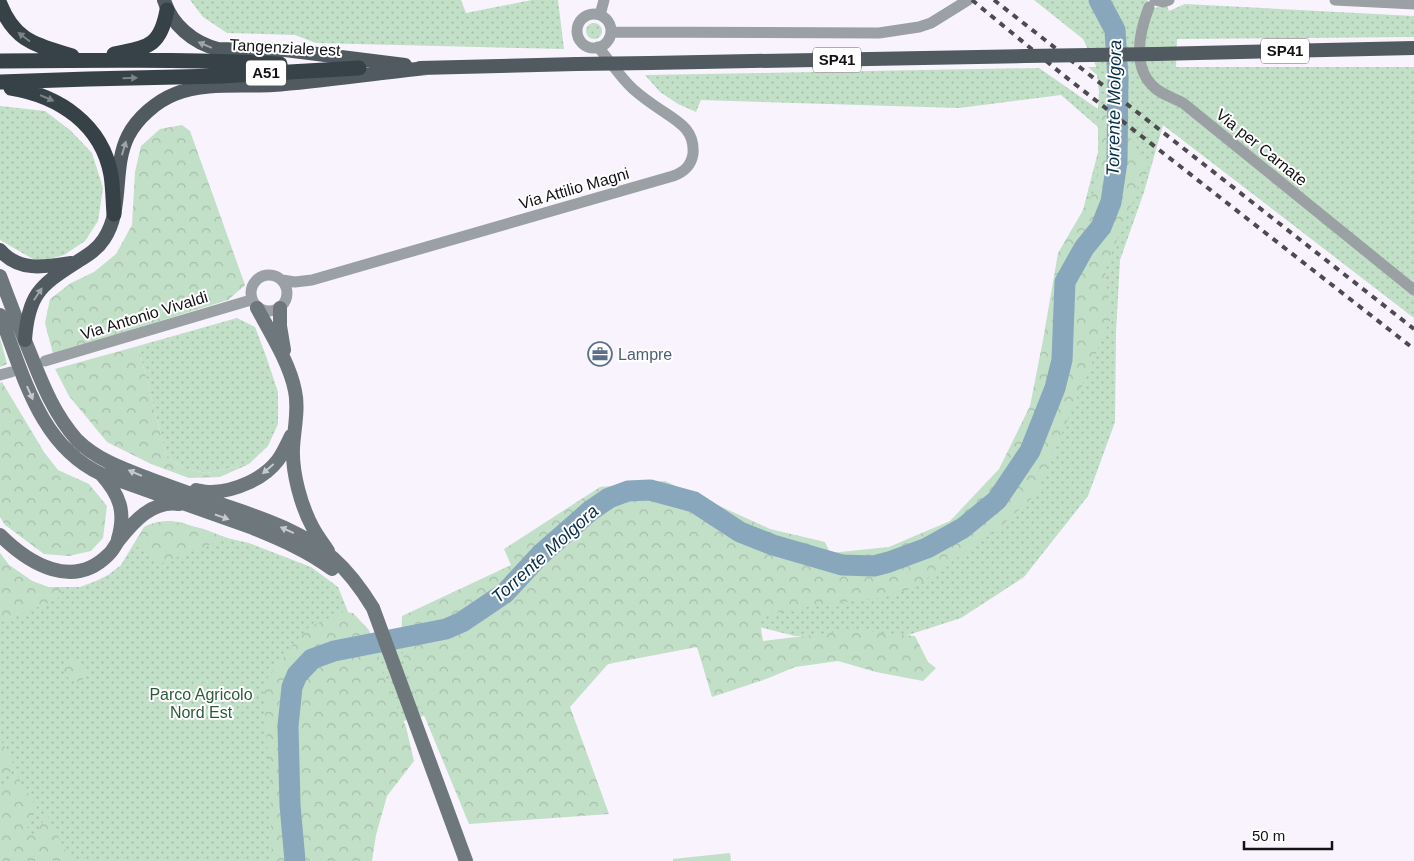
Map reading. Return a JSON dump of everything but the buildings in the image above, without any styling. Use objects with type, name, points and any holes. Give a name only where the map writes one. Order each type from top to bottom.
[{"type":"highway","points":[[0,4],[13,28],[32,44],[86,60],[147,46],[155,41],[164,26],[165,5]]},
{"type":"highway","name":"Tangenziale est","points":[[0,61],[220,61],[359,68]]},
{"type":"highway","name":"Tangenziale est","points":[[0,84],[88,79],[220,76],[359,68]]},
{"type":"highway","points":[[0,84],[32,92],[58,102],[96,136],[107,160],[111,176],[114,214]]},
{"type":"main road","points":[[165,5],[185,32],[201,43],[218,49],[285,50],[427,68]]},
{"type":"main road","name":"SP41","points":[[359,68],[1414,48]]},
{"type":"main road","points":[[24,340],[26,321],[33,300],[46,283],[93,251],[104,239],[114,214],[123,147],[137,123],[159,103],[176,94],[206,87],[272,85],[427,68]]},
{"type":"main road","points":[[0,250],[3,254],[17,262],[43,268],[76,262]]},
{"type":"main road","points":[[0,276],[24,340],[54,408],[114,490],[120,505],[122,522],[117,542]]},
{"type":"main road","points":[[283,303],[280,326],[288,367],[296,391],[294,462],[301,497],[314,529],[332,558]]},
{"type":"main road","points":[[254,304],[288,367]]},
{"type":"main road","points":[[0,315],[28,390],[38,410],[57,440],[71,454],[191,506],[260,530],[316,558],[344,578],[374,608]]},
{"type":"main road","points":[[173,488],[212,492],[236,487],[254,480],[278,460],[294,428]]},
{"type":"main road","points":[[94,464],[173,488],[286,529],[315,544],[332,558],[360,587],[374,608],[466,861]]},
{"type":"main road","points":[[0,536],[20,553],[45,567],[55,571],[71,573],[97,564],[111,552],[132,524],[148,511],[170,504],[191,506]]},
{"type":"street","points":[[600,15],[604,0]]},
{"type":"street","points":[[611,32],[879,33],[920,27],[931,23],[968,0]]},
{"type":"street","points":[[1335,0],[1414,4]]},
{"type":"street","name":"Via per Carnate","points":[[1156,2],[1140,35],[1139,56],[1151,84],[1163,94],[1183,104],[1414,290]]},
{"type":"street","points":[[589,14],[600,15],[608,21],[611,32],[607,42],[592,48],[582,43],[576,33],[579,21],[589,14]]},
{"type":"street","name":"Via Attilio Magni","points":[[282,280],[295,282],[312,280],[673,176],[685,170],[692,160],[693,152],[689,133],[678,121],[633,88],[598,47]]},
{"type":"street","points":[[272,275],[282,280],[287,289],[283,303],[269,312],[254,304],[250,295],[252,285],[261,277],[272,275]]},
{"type":"street","name":"Via Attilio Magni","points":[[283,303],[296,290],[312,280]]},
{"type":"street","name":"Via Antonio Vivaldi","points":[[45,362],[254,304]]},
{"type":"green space","points":[[190,0],[461,0],[466,13],[532,0],[558,0],[564,49],[316,43],[295,35],[227,33],[203,17]]},
{"type":"green space","name":"Parco Agricolo Nord Est","points":[[1034,0],[1147,0],[1154,8],[1167,6],[1169,11],[1185,4],[1414,16],[1414,37],[1177,39],[1176,67],[1414,67],[1414,318],[1163,125],[1144,192],[1120,260],[1116,332],[1115,422],[1088,496],[1024,577],[961,618],[902,637],[900,635],[795,636],[747,624],[466,705],[396,723],[364,861],[0,861],[0,553],[9,565],[32,581],[48,587],[80,587],[108,575],[121,565],[144,527],[158,522],[180,522],[227,538],[249,543],[311,567],[338,587],[360,641],[396,640],[504,593],[941,543],[1024,442],[1063,273],[1084,206],[1098,152],[1098,127],[1061,95],[959,108],[701,100],[696,112],[678,104],[660,92],[645,75],[1039,68],[1098,109],[1099,91],[1097,75],[1088,67],[1096,66],[1083,39]]},
{"type":"green space","points":[[591,23],[597,23],[602,28],[600,37],[591,39],[586,34],[586,28]]},
{"type":"green space","points":[[0,106],[45,111],[70,130],[92,153],[103,188],[98,221],[85,241],[64,255],[38,262],[0,240]]},
{"type":"green space","points":[[1102,112],[1127,132],[1148,167],[1145,180],[1140,178],[1134,199],[1105,269],[1110,320],[1036,494],[998,529],[913,588],[882,598],[813,606],[759,616],[763,641],[853,630],[915,636],[928,662],[936,668],[923,681],[876,672],[838,661],[795,667],[712,697],[697,647],[608,664],[570,707],[609,814],[469,824],[412,686],[401,647],[402,616],[511,565],[504,549],[600,487],[665,481],[770,529],[825,542],[830,553],[889,547],[950,521],[999,469],[1030,406],[1058,253],[1096,188]]},
{"type":"green space","points":[[182,125],[190,131],[245,285],[228,300],[53,354],[45,323],[50,299],[71,283],[94,272],[116,254],[132,225],[135,172],[141,146],[160,129]]},
{"type":"green space","points":[[237,318],[255,327],[278,392],[278,424],[268,446],[249,464],[207,473],[186,469],[167,458],[138,346]]},
{"type":"green space","points":[[0,338],[7,364],[0,367]]},
{"type":"green space","points":[[138,346],[167,458],[186,469],[207,473],[249,464],[220,477],[189,478],[151,464],[107,442],[69,396],[55,369]]},
{"type":"green space","points":[[2,382],[44,452],[58,470],[89,484],[107,506],[103,538],[91,551],[69,556],[44,554],[5,525],[0,517],[0,383]]},
{"type":"green space","points":[[169,521],[204,529],[227,538],[159,564],[134,544],[147,526]]},
{"type":"green space","points":[[0,553],[9,565],[32,581],[48,587],[63,588],[57,599],[0,623]]},
{"type":"green space","points":[[343,612],[353,613],[369,630],[384,676],[406,727],[414,761],[387,796],[376,835],[372,861],[272,861],[270,780],[263,684],[309,627]]},
{"type":"green space","points":[[72,660],[80,662],[87,669],[84,678],[76,682],[66,676],[64,671],[67,664]]},
{"type":"green space","points":[[0,738],[14,765],[12,770],[0,780]]},
{"type":"green space","points":[[15,773],[37,808],[27,827],[34,836],[47,815],[71,861],[0,861],[0,787]]},
{"type":"green space","points":[[730,853],[731,861],[673,861],[673,859]]},
{"type":"waterway","name":"Torrente Molgora","points":[[295,861],[290,805],[288,726],[292,687],[297,675],[312,659],[334,651],[446,629],[462,622],[505,593],[540,555],[590,511],[609,498],[628,491],[650,490],[694,502],[740,532],[773,545],[842,565],[874,566],[927,548],[963,528],[997,500],[1030,451],[1055,388],[1062,360],[1065,282],[1084,248],[1101,227],[1111,202],[1117,162],[1118,78],[1115,30],[1099,0]]},
{"type":"railway","points":[[972,0],[1062,74],[1414,349]]},
{"type":"railway","points":[[994,0],[1414,329]]},
{"type":"place","name":"Lampre","points":[[600,354]]}]
